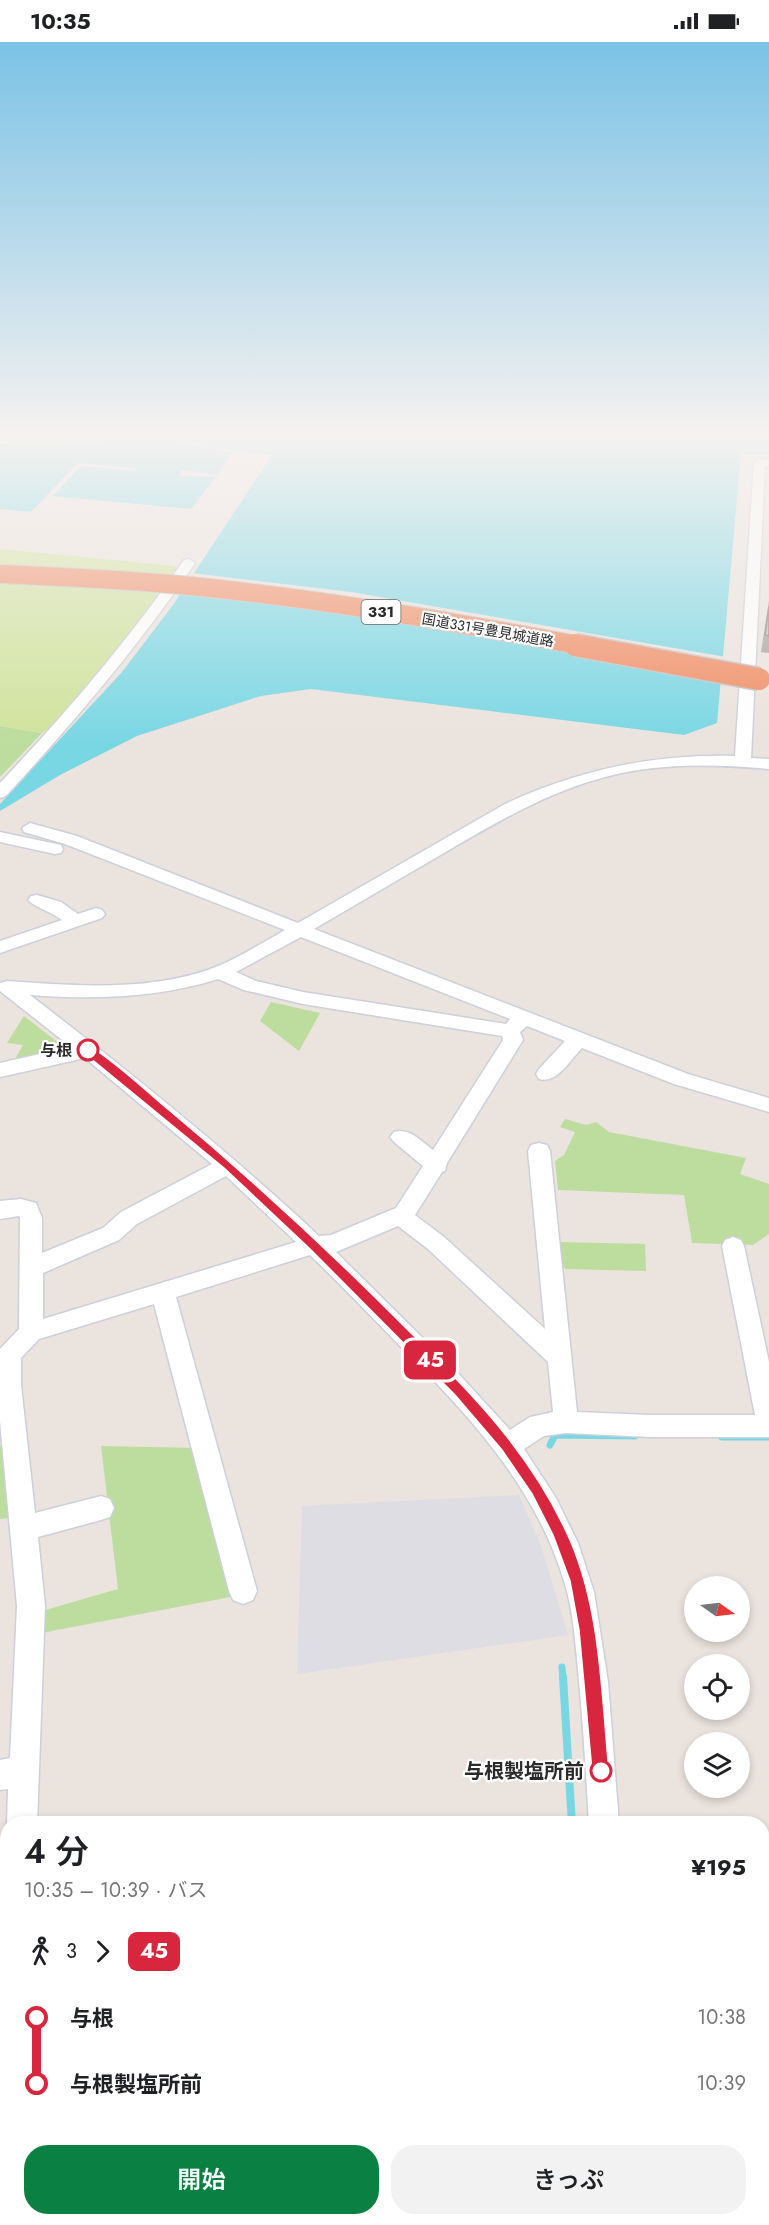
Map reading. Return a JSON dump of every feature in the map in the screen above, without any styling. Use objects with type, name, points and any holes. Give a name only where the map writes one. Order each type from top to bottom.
[{"type":"highway","name":"国道331号豊見城道路","points":[[0,567],[137,574],[310,592],[759,674],[296,598],[118,579],[0,574]]},
{"type":"street","points":[[743,761],[761,539]]},
{"type":"street","points":[[0,793],[67,720],[130,646],[189,563]]},
{"type":"street","points":[[3,986],[98,993],[188,981],[220,972],[249,960],[511,807],[550,788],[590,775],[633,766],[684,761],[743,761],[769,764]]},
{"type":"street","points":[[30,828],[71,840],[301,930],[517,1024]]},
{"type":"street","points":[[0,837],[75,853]]},
{"type":"street","points":[[37,900],[65,912],[71,916],[71,921]]},
{"type":"street","points":[[0,947],[96,914]]},
{"type":"street","points":[[220,972],[251,986],[303,998],[517,1024],[579,1038],[726,1094],[769,1105]]},
{"type":"street","points":[[3,986],[88,1050],[228,1165],[315,1245],[460,1391],[507,1446],[537,1489],[560,1533],[578,1581],[595,1695],[603,1816]]},
{"type":"street","points":[[60,1028],[58,1015],[66,992]]},
{"type":"street","points":[[20,1816],[12,1773],[31,1606],[9,1385],[9,1355],[31,1332],[315,1245],[333,1244],[400,1216],[410,1207],[513,1040],[517,1024]]},
{"type":"street","points":[[546,1074],[579,1038]]},
{"type":"street","points":[[0,1070],[88,1050]]},
{"type":"street","points":[[401,1137],[436,1165]]},
{"type":"street","points":[[539,1151],[566,1422]]},
{"type":"street","points":[[31,1268],[111,1234],[129,1218],[228,1165]]},
{"type":"street","points":[[0,1210],[21,1207],[28,1209],[32,1218],[31,1332]]},
{"type":"street","points":[[400,1216],[436,1243],[560,1358]]},
{"type":"street","points":[[733,1246],[769,1421]]},
{"type":"street","points":[[162,1290],[243,1591]]},
{"type":"street","points":[[507,1446],[539,1425],[566,1422],[650,1426],[769,1426]]},
{"type":"street","points":[[24,1528],[101,1508]]},
{"type":"shaded area","points":[[519,1495],[541,1546],[568,1635],[297,1674],[302,1506]]},
{"type":"green space","points":[[0,549],[175,566],[179,569],[58,723],[42,733],[0,726]]},
{"type":"green space","points":[[0,726],[42,733],[0,777]]},
{"type":"green space","points":[[271,1002],[320,1013],[299,1051],[260,1021]]},
{"type":"green space","points":[[24,1016],[65,1048],[14,1061],[23,1045],[7,1043]]},
{"type":"green space","points":[[565,1119],[586,1125],[596,1122],[609,1132],[746,1158],[740,1174],[769,1184],[769,1234],[753,1245],[692,1243],[684,1195],[558,1190],[555,1161],[564,1155],[575,1132],[560,1127]]},
{"type":"green space","points":[[559,1242],[645,1244],[646,1271],[565,1269],[559,1257]]},
{"type":"green space","points":[[0,1445],[5,1445],[10,1518],[0,1519]]},
{"type":"green space","points":[[101,1446],[198,1448],[225,1550],[230,1597],[41,1633],[42,1611],[118,1589]]},
{"type":"water","points":[[217,539],[733,539],[717,723],[684,735],[311,689],[261,696],[137,736],[60,775],[0,811],[0,804],[122,672],[173,605]]},
{"type":"pier","points":[[191,573],[351,592],[726,657],[724,679],[402,622],[179,591]]},
{"type":"building","points":[[769,606],[769,636],[765,635]]},
{"type":"waterway","points":[[550,1445],[555,1435],[635,1436]]},
{"type":"waterway","points":[[722,1437],[769,1437]]},
{"type":"waterway","points":[[562,1667],[563,1679]]},
{"type":"waterway","points":[[563,1677],[572,1816]]},
{"type":"bus line","name":"45","points":[[88,1050],[228,1165],[315,1245],[460,1391],[507,1446],[537,1489],[560,1533],[578,1581],[595,1695],[601,1771]]},
{"type":"place","name":"与根","points":[[88,1050]]},
{"type":"place","name":"与根製塩所前","points":[[601,1771]]}]
